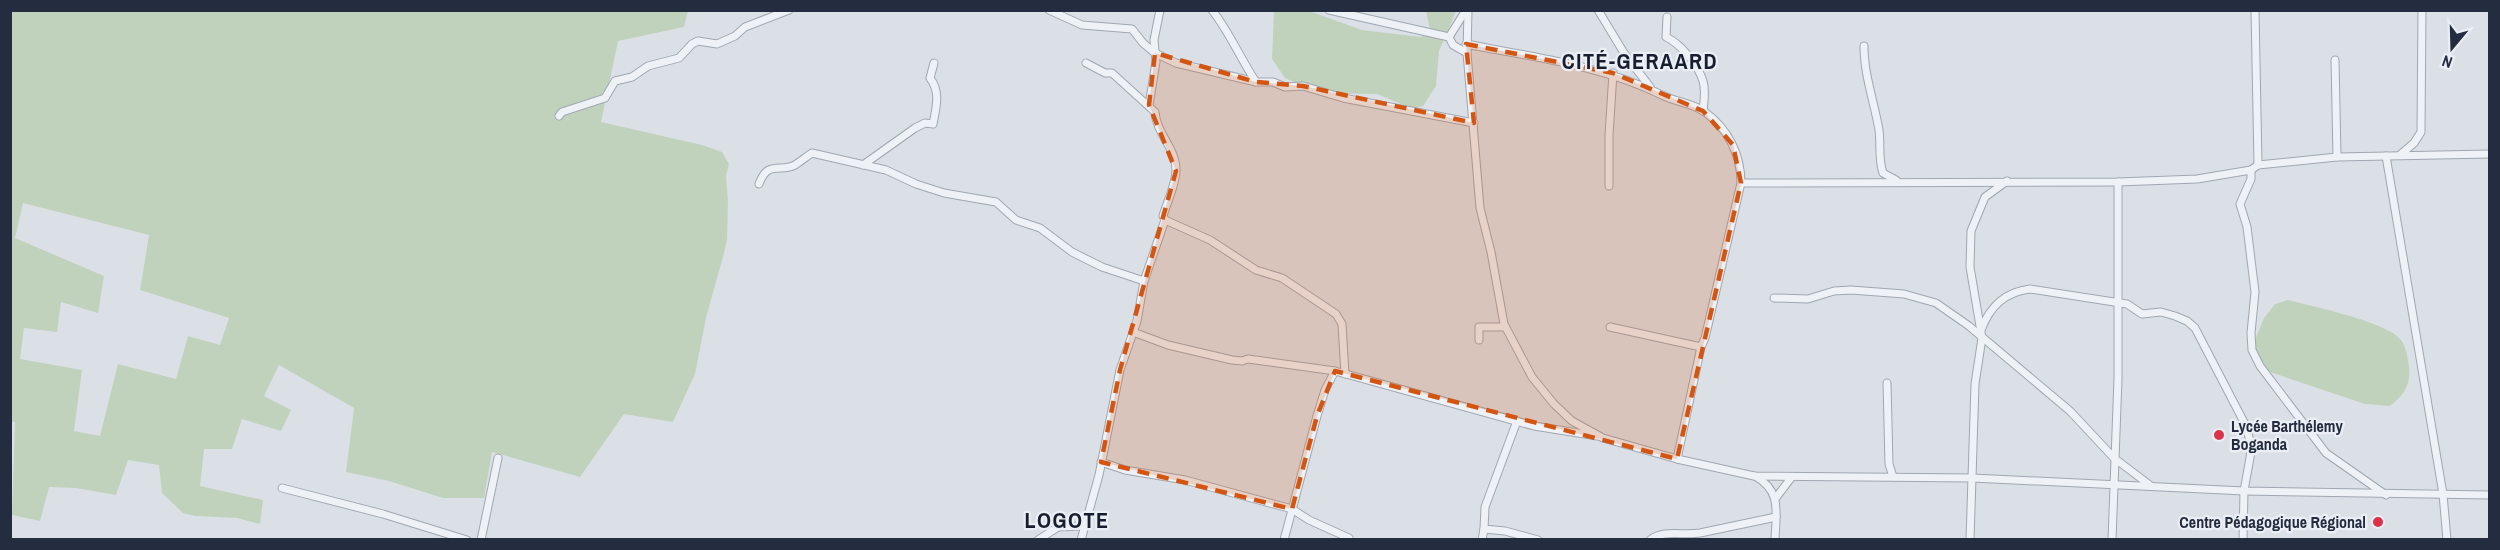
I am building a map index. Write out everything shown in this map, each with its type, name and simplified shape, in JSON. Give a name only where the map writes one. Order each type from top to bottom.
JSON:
[{"type":"street","points":[[559,116],[562,112],[605,98],[615,81],[632,77],[648,66],[679,58],[698,41],[717,44],[735,36],[745,27],[789,10]]},
{"type":"street","points":[[1048,10],[1082,25],[1127,27],[1155,53],[1176,63],[1256,82],[1273,82],[1286,87],[1303,86],[1343,98],[1474,123]]},
{"type":"street","points":[[1149,105],[1155,53],[1154,40],[1160,10]]},
{"type":"street","points":[[1212,10],[1227,30],[1240,58],[1256,82]]},
{"type":"street","points":[[1329,10],[1449,37],[1454,45],[1467,53]]},
{"type":"street","points":[[1449,37],[1467,10]]},
{"type":"street","points":[[1467,10],[1466,44],[1480,208],[1505,327],[1532,377],[1554,404],[1572,421],[1603,438]]},
{"type":"street","points":[[1598,10],[1624,53],[1652,89]]},
{"type":"street","points":[[2255,10],[2258,165]]},
{"type":"street","points":[[2400,155],[2414,143],[2421,132],[2422,10]]},
{"type":"street","points":[[1667,17],[1666,37],[1686,54],[1703,81],[1705,93],[1703,111]]},
{"type":"street","points":[[1466,44],[1613,74],[1703,111],[1722,128],[1733,145],[1741,167],[1741,183],[1705,338],[1701,346],[1677,459]]},
{"type":"street","points":[[1864,46],[1864,65],[1879,132],[1880,166],[1882,173],[1898,181]]},
{"type":"street","points":[[2335,60],[2337,157]]},
{"type":"street","points":[[863,165],[915,128],[925,123],[933,124],[937,97],[935,85],[930,78],[934,63]]},
{"type":"street","points":[[1081,540],[1101,462],[1120,370],[1133,332],[1144,281],[1165,220],[1163,216],[1176,171],[1173,153],[1155,122],[1155,112],[1112,73],[1105,73],[1086,63]]},
{"type":"street","points":[[1609,186],[1608,153],[1613,74]]},
{"type":"street","points":[[759,184],[762,176],[768,170],[782,166],[794,166],[812,153],[886,170],[916,184],[944,193],[996,202],[1016,220],[1040,228],[1072,252],[1102,267],[1144,281]]},
{"type":"street","points":[[1741,183],[2008,180],[2118,182],[2197,179],[2251,170],[2258,165],[2337,157],[2490,154]]},
{"type":"street","points":[[2386,156],[2443,494],[2447,540]]},
{"type":"street","points":[[2251,170],[2251,179],[2240,204],[2247,227],[2255,292],[2250,333],[2252,350],[2260,366],[2326,453],[2386,495]]},
{"type":"street","points":[[1970,540],[1975,384],[1982,338],[1970,267],[1971,231],[1985,197],[2008,180]]},
{"type":"street","points":[[2112,540],[2119,303],[2118,182]]},
{"type":"street","points":[[1165,220],[1210,240],[1225,252],[1257,270],[1282,278],[1336,314],[1342,324],[1345,374]]},
{"type":"street","points":[[1774,298],[1809,299],[1834,291],[1851,290],[1904,294],[1936,303],[1963,321],[2070,411],[2114,458],[2152,487]]},
{"type":"street","points":[[1982,330],[1990,311],[2007,295],[2019,290],[2041,290],[2127,304],[2142,314],[2161,312],[2187,321],[2195,328],[2246,426],[2250,441],[2251,452],[2244,491],[2243,540]]},
{"type":"street","points":[[1479,340],[1479,327],[1505,327]]},
{"type":"street","points":[[1610,327],[1701,346]]},
{"type":"street","points":[[1133,332],[1167,345],[1242,362],[1248,359],[1335,371],[1517,421],[1603,438],[1677,459],[1754,476],[1972,478],[2244,491],[2490,495]]},
{"type":"street","points":[[1284,540],[1317,416],[1325,390],[1335,371]]},
{"type":"street","points":[[1887,383],[1889,464],[1893,477]]},
{"type":"street","points":[[1482,540],[1485,507],[1517,421]]},
{"type":"street","points":[[481,540],[498,458]]},
{"type":"street","points":[[1101,462],[1125,470],[1185,480],[1292,509],[1309,520],[1349,538]]},
{"type":"street","points":[[1754,476],[1766,482],[1775,499],[1775,540]]},
{"type":"street","points":[[1775,499],[1791,478]]},
{"type":"street","points":[[282,488],[383,514],[466,540]]},
{"type":"street","points":[[1650,540],[1665,533],[1687,535],[1776,517]]},
{"type":"street","points":[[1038,540],[1058,527],[1084,526]]},
{"type":"street","points":[[1484,530],[1505,531],[1538,540]]},
{"type":"highlighted area","points":[[1466,44],[1613,73],[1703,111],[1733,145],[1741,183],[1677,459],[1335,371],[1317,416],[1292,509],[1101,462],[1120,370],[1176,171],[1149,105],[1155,53],[1256,82],[1303,86],[1474,123]]},
{"type":"green space","points":[[10,11],[688,11],[684,27],[618,41],[601,122],[702,145],[722,152],[729,164],[726,176],[727,240],[706,318],[695,374],[673,422],[624,414],[580,477],[492,452],[484,498],[443,498],[389,481],[346,472],[354,408],[279,365],[264,396],[291,410],[281,431],[242,419],[232,449],[204,449],[200,486],[263,500],[260,524],[237,518],[195,516],[183,513],[162,493],[159,465],[128,460],[116,495],[76,488],[49,487],[40,521],[12,515],[15,422],[10,421]],"holes":[[[23,203],[149,235],[140,290],[229,318],[220,345],[188,336],[176,379],[118,364],[100,436],[74,431],[82,370],[20,359],[24,328],[57,332],[61,302],[98,313],[104,276],[15,238]]]},
{"type":"green space","points":[[1274,11],[1309,11],[1362,30],[1421,37],[1430,29],[1426,11],[1456,11],[1439,51],[1436,86],[1423,106],[1411,108],[1377,94],[1317,93],[1285,78],[1272,59]]},
{"type":"green space","points":[[2288,300],[2366,321],[2393,333],[2401,340],[2409,364],[2409,373],[2406,389],[2399,398],[2390,406],[2365,404],[2270,372],[2256,353],[2255,340],[2264,318],[2275,304]]},
{"type":"place","name":"Lycée Barthélemy Boganda","points":[[2219,435]]},
{"type":"place","name":"Centre Pédagogique Régional","points":[[2378,522]]},
{"type":"district","name":"CITÉ-GERAARD","points":[[1640,61]]},
{"type":"district","name":"LOGOTE","points":[[1067,520]]}]
